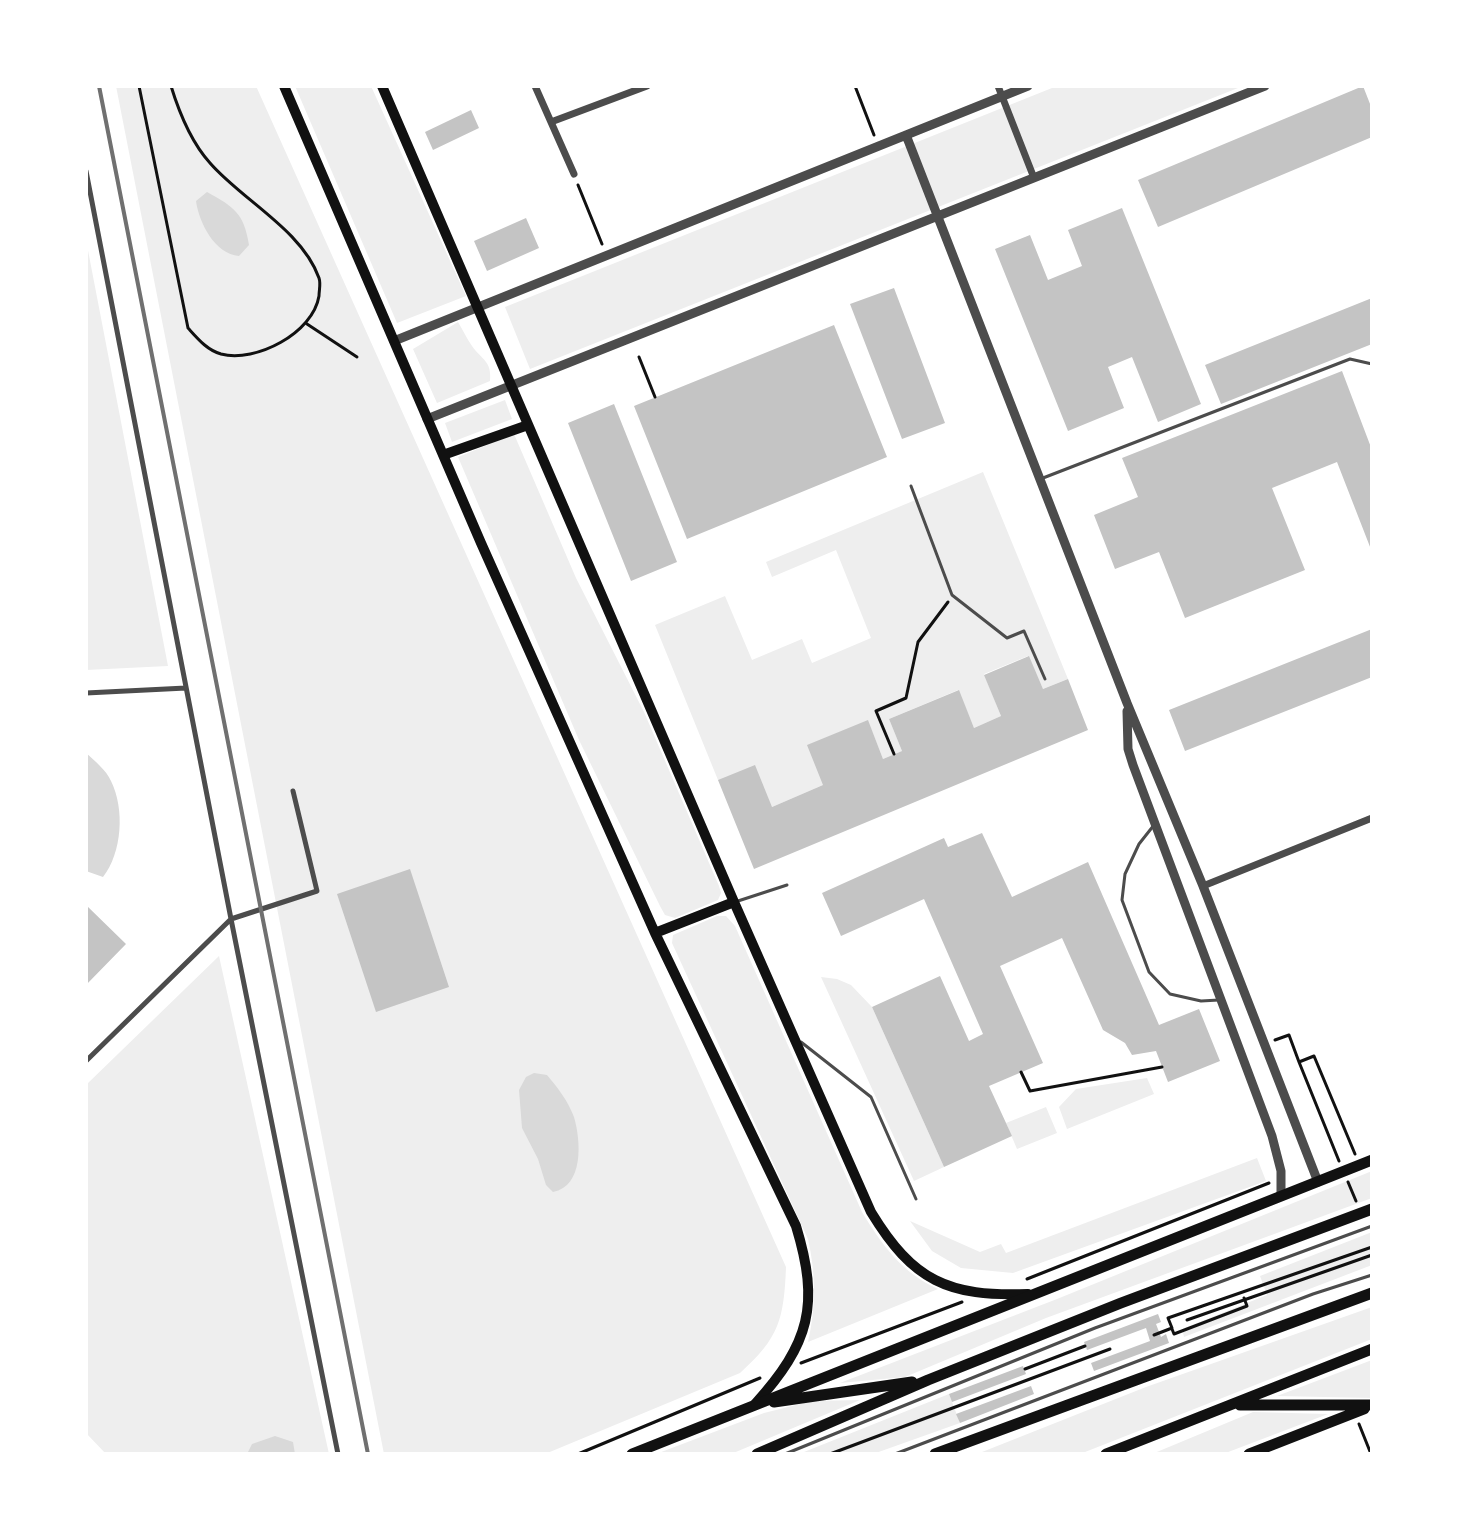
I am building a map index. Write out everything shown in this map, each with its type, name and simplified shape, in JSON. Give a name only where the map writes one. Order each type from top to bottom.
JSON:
[{"type":"main road","points":[[284,86],[427,419],[655,933],[796,1226],[805,1257],[808,1306],[803,1331],[786,1369],[754,1405]]},
{"type":"main road","points":[[382,86],[871,1212],[890,1244],[917,1270],[944,1285],[984,1293],[1034,1294]]},
{"type":"main road","points":[[443,455],[528,425]]},
{"type":"main road","points":[[655,933],[734,902]]},
{"type":"main road","points":[[632,1454],[1372,1160]]},
{"type":"main road","points":[[757,1454],[928,1380],[1121,1303],[1372,1209]]},
{"type":"main road","points":[[935,1454],[1372,1293]]},
{"type":"main road","points":[[1106,1454],[1372,1349]]},
{"type":"main road","points":[[754,1405],[928,1380]]},
{"type":"main road","points":[[1232,1405],[1372,1405]]},
{"type":"main road","points":[[1249,1454],[1372,1405]]},
{"type":"main road","points":[[1123,1454],[1140,1440]]},
{"type":"street","points":[[535,86],[574,174]]},
{"type":"street","points":[[551,122],[647,86]]},
{"type":"street","points":[[394,341],[906,135],[1000,91],[1028,86]]},
{"type":"street","points":[[427,419],[1265,86]]},
{"type":"street","points":[[1000,91],[1034,178]]},
{"type":"street","points":[[906,135],[1318,1182]]},
{"type":"street","points":[[86,171],[338,1454]]},
{"type":"street","points":[[86,693],[186,688]]},
{"type":"street","points":[[1127,703],[1128,749],[1272,1136],[1281,1178],[1281,1196]]},
{"type":"street","points":[[86,1061],[231,919],[317,891],[293,791]]},
{"type":"street","points":[[1203,886],[1372,818]]},
{"type":"lane","points":[[1040,479],[1350,359],[1372,364]]},
{"type":"lane","points":[[911,486],[952,595],[1007,638],[1024,631],[1045,679]]},
{"type":"lane","points":[[1154,825],[1139,844],[1125,874],[1122,900],[1149,972],[1170,994],[1201,1001],[1221,1000]]},
{"type":"lane","points":[[734,902],[787,885]]},
{"type":"lane","points":[[792,1036],[871,1097],[916,1199]]},
{"type":"lane","points":[[785,1454],[1095,1328],[1372,1226]]},
{"type":"lane","points":[[895,1454],[1372,1275]]},
{"type":"path","points":[[139,86],[188,328],[202,345],[222,354],[243,354],[265,349],[307,324],[318,303],[321,281],[308,258],[270,216],[208,162],[182,116],[171,86]]},
{"type":"path","points":[[855,86],[874,135]]},
{"type":"path","points":[[574,174],[602,244]]},
{"type":"path","points":[[307,324],[357,357]]},
{"type":"path","points":[[639,357],[655,397]]},
{"type":"path","points":[[894,754],[876,711],[906,698],[918,642],[952,595]]},
{"type":"path","points":[[1289,1035],[1355,1200]]},
{"type":"path","points":[[1299,1062],[1314,1056],[1348,1140]]},
{"type":"path","points":[[1021,1072],[1030,1091],[1162,1067]]},
{"type":"path","points":[[1027,1279],[1281,1178]]},
{"type":"path","points":[[1244,1298],[1247,1306],[1174,1334],[1168,1318],[1372,1247]]},
{"type":"path","points":[[1187,1320],[1372,1255]]},
{"type":"path","points":[[786,1369],[984,1293]]},
{"type":"path","points":[[1154,1335],[1172,1328]]},
{"type":"path","points":[[1025,1369],[1085,1346]]},
{"type":"path","points":[[830,1454],[1110,1349]]},
{"type":"path","points":[[578,1454],[761,1378]]},
{"type":"path","points":[[1359,1422],[1371,1454]]},
{"type":"shaded area","points":[[116,86],[256,86],[786,1267],[777,1326],[763,1349],[740,1373],[545,1454],[384,1454]]},
{"type":"shaded area","points":[[295,86],[371,86],[466,296],[397,323]]},
{"type":"shaded area","points":[[1057,86],[1243,86],[530,369],[505,307]]},
{"type":"shaded area","points":[[207,192],[231,207],[241,218],[249,245],[239,256],[223,250],[205,228],[196,201]]},
{"type":"shaded area","points":[[86,240],[168,666],[86,670]]},
{"type":"shaded area","points":[[458,322],[488,365],[490,381],[437,403],[413,349]]},
{"type":"shaded area","points":[[505,400],[512,419],[452,442],[445,423]]},
{"type":"shaded area","points":[[514,434],[576,578],[644,712],[719,886],[721,893],[718,900],[675,918],[665,915],[660,906],[579,740],[458,457]]},
{"type":"shaded area","points":[[983,472],[1068,679],[1043,689],[1028,656],[984,674],[1001,716],[974,728],[958,690],[889,719],[902,751],[883,759],[868,721],[823,785],[772,807],[718,780],[655,625],[725,596],[752,660],[802,639],[812,663],[871,638],[836,550],[772,577],[766,562]]},
{"type":"shaded area","points":[[86,753],[109,777],[120,817],[118,843],[103,877],[86,871]]},
{"type":"shaded area","points":[[717,916],[726,916],[735,926],[862,1212],[894,1257],[914,1275],[938,1289],[808,1342],[814,1290],[808,1239],[672,943],[673,935]]},
{"type":"shaded area","points":[[219,956],[329,1454],[106,1454],[86,1433],[86,1085]]},
{"type":"shaded area","points":[[821,977],[851,985],[872,1007],[944,1167],[914,1181]]},
{"type":"shaded area","points":[[534,1073],[547,1075],[555,1085],[569,1106],[576,1127],[579,1150],[575,1172],[563,1188],[553,1192],[546,1185],[538,1159],[522,1128],[519,1090],[526,1077]]},
{"type":"shaded area","points":[[1147,1078],[1154,1094],[1067,1129],[1059,1107],[1076,1089]]},
{"type":"shaded area","points":[[1046,1107],[1057,1133],[1017,1149],[1006,1123]]},
{"type":"shaded area","points":[[1257,1158],[1266,1181],[1013,1273],[961,1268],[932,1251],[910,1221],[980,1252],[1001,1244],[1006,1253]]},
{"type":"shaded area","points":[[1372,1171],[1372,1198],[1046,1318],[905,1377],[840,1383],[1057,1299]]},
{"type":"shaded area","points":[[1372,1232],[1372,1265],[1184,1337],[1182,1329],[1267,1295],[1260,1276]]},
{"type":"shaded area","points":[[1372,1307],[1372,1339],[1080,1454],[977,1454],[1146,1387]]},
{"type":"shaded area","points":[[1372,1360],[1372,1398],[1277,1396]]},
{"type":"shaded area","points":[[949,1394],[960,1423],[873,1454],[799,1454]]},
{"type":"shaded area","points":[[860,1400],[731,1454],[656,1454],[764,1413],[812,1401]]},
{"type":"shaded area","points":[[1253,1412],[1328,1414],[1223,1454],[1152,1454]]},
{"type":"shaded area","points":[[275,1436],[293,1442],[295,1454],[247,1454],[252,1444]]},
{"type":"building","points":[[1363,86],[1372,109],[1372,137],[1158,227],[1138,180]]},
{"type":"building","points":[[471,110],[479,128],[433,150],[425,132]]},
{"type":"building","points":[[1122,208],[1201,404],[1158,422],[1132,357],[1108,367],[1124,408],[1068,431],[995,249],[1030,235],[1048,280],[1082,266],[1068,230]]},
{"type":"building","points":[[526,218],[539,248],[487,271],[474,241]]},
{"type":"building","points":[[894,288],[945,423],[902,439],[850,304]]},
{"type":"building","points":[[1372,298],[1372,344],[1221,404],[1205,365]]},
{"type":"building","points":[[834,325],[887,457],[687,539],[634,406]]},
{"type":"building","points":[[1342,371],[1372,450],[1372,552],[1337,462],[1272,488],[1305,570],[1185,618],[1159,552],[1115,569],[1094,515],[1138,497],[1122,458]]},
{"type":"building","points":[[614,404],[677,562],[631,581],[568,423]]},
{"type":"building","points":[[1372,629],[1372,677],[1185,751],[1169,710]]},
{"type":"building","points":[[1029,656],[1043,689],[1068,679],[1088,730],[754,869],[718,780],[755,765],[772,807],[823,785],[807,745],[868,720],[883,759],[902,751],[889,719],[959,690],[974,728],[1001,716],[984,675]]},
{"type":"building","points":[[982,833],[1012,897],[1088,862],[1159,1025],[1199,1009],[1220,1061],[1168,1082],[1156,1051],[1132,1055],[1125,1043],[1103,1030],[1062,938],[1000,966],[1043,1063],[989,1086],[1012,1136],[944,1167],[872,1007],[940,976],[969,1041],[983,1034],[924,899],[841,936],[822,893],[944,838],[948,847]]},
{"type":"building","points":[[410,869],[449,987],[376,1012],[337,894]]},
{"type":"building","points":[[86,905],[126,944],[86,985]]},
{"type":"building","points":[[1158,1314],[1161,1322],[1156,1324],[1161,1337],[1166,1334],[1169,1343],[1094,1371],[1091,1363],[1150,1341],[1146,1328],[1087,1350],[1084,1342]]},
{"type":"building","points":[[1023,1366],[1026,1374],[952,1402],[949,1394]]},
{"type":"building","points":[[1031,1386],[1034,1394],[960,1423],[956,1414]]},
{"type":"railway","points":[[99,86],[368,1454]]}]
